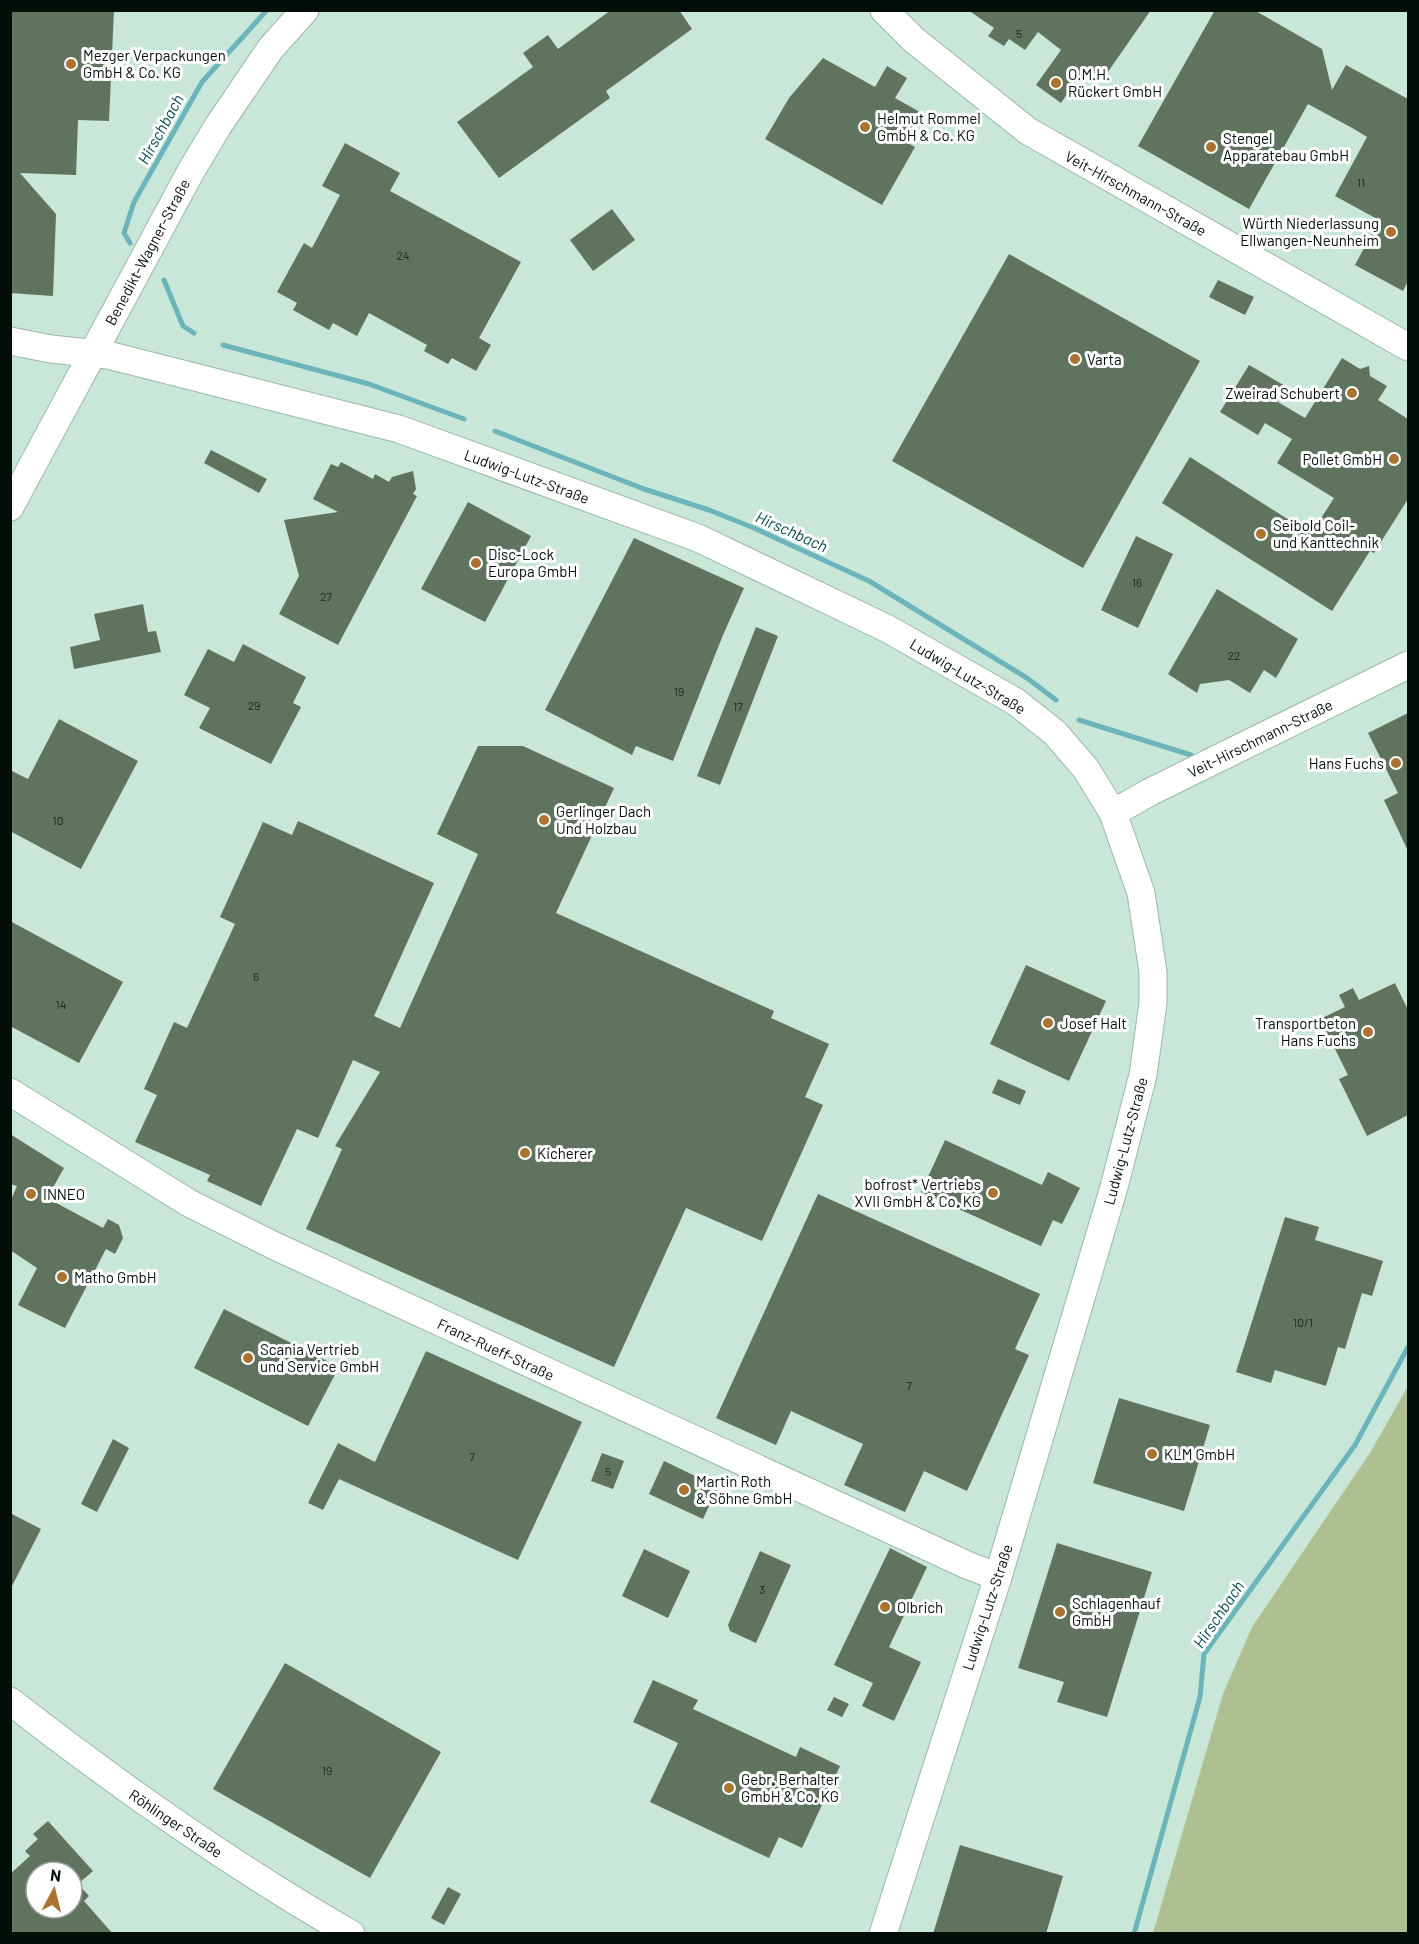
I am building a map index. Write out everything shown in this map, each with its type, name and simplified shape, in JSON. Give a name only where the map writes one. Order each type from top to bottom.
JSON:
[{"type":"street","name":"Benedikt-Wagner-Straße","points":[[10,507],[191,171],[218,126],[271,48],[305,10]]},
{"type":"street","name":"Veit-Hirschmann-Straße","points":[[884,10],[914,40],[1028,131],[1408,347]]},
{"type":"street","name":"Ludwig-Lutz-Straße","points":[[10,341],[51,349],[108,355],[399,429],[698,538],[888,629],[1016,702],[1055,733],[1086,769],[1113,813],[1141,893],[1154,972],[1153,1003],[1143,1075],[1114,1187],[998,1576],[883,1934]]},
{"type":"street","name":"Veit-Hirschmann-Straße","points":[[1113,813],[1150,792],[1408,665]]},
{"type":"street","name":"Franz-Rueff-Straße","points":[[10,1092],[189,1203],[277,1247],[956,1560],[998,1576]]},
{"type":"street","name":"Röhlinger Straße","points":[[10,1701],[137,1797],[206,1845],[351,1934]]},
{"type":"green space","points":[[1408,1386],[1408,1933],[1153,1933],[1223,1694],[1252,1627],[1370,1453]]},
{"type":"building","points":[[10,10],[114,10],[109,121],[78,120],[76,175],[20,173],[56,214],[53,296],[10,293]]},
{"type":"building","points":[[611,10],[679,10],[692,29],[606,91],[610,98],[499,178],[457,122],[533,67],[523,53],[548,35],[558,49]]},
{"type":"building","points":[[968,10],[1151,10],[1103,79],[1086,67],[1061,103],[1036,85],[1061,50],[1038,32],[1025,50],[1009,39],[1004,46],[988,36],[994,28]]},
{"type":"building","points":[[1215,10],[1254,10],[1322,49],[1332,90],[1346,65],[1408,99],[1408,281],[1403,291],[1355,265],[1379,220],[1335,196],[1367,137],[1354,129],[1308,104],[1249,209],[1138,146]]},
{"type":"building","name":"Helmut Rommel GmbH & Co. KG","points":[[823,58],[875,87],[887,66],[907,78],[895,98],[920,112],[904,141],[915,147],[882,205],[765,139],[789,98]]},
{"type":"building","points":[[345,143],[400,173],[390,191],[521,262],[479,338],[491,345],[476,371],[452,358],[448,364],[424,351],[427,345],[369,313],[357,336],[333,323],[329,330],[293,310],[297,303],[277,292],[304,243],[312,248],[340,195],[322,186]]},
{"type":"building","points":[[612,209],[635,240],[593,271],[570,240]]},
{"type":"building","points":[[1009,254],[1200,361],[1083,568],[892,461]]},
{"type":"building","points":[[1218,280],[1254,297],[1245,315],[1209,297]]},
{"type":"building","points":[[1342,358],[1360,369],[1369,366],[1370,376],[1387,386],[1378,400],[1408,419],[1408,499],[1374,553],[1370,551],[1332,611],[1162,503],[1190,457],[1311,534],[1334,498],[1277,463],[1292,439],[1265,423],[1258,435],[1220,412],[1249,365],[1287,387],[1278,402],[1305,418]]},
{"type":"building","points":[[211,450],[267,479],[259,493],[204,463]]},
{"type":"building","points":[[341,462],[373,479],[375,474],[389,482],[392,477],[413,471],[416,489],[413,494],[417,496],[338,645],[279,614],[299,576],[284,520],[338,512],[313,499],[331,464],[338,467]]},
{"type":"building","name":"Disc-Lock Europa GmbH","points":[[468,502],[531,536],[485,622],[421,589]]},
{"type":"building","points":[[1136,536],[1173,554],[1138,628],[1101,610]]},
{"type":"building","points":[[634,538],[744,588],[673,761],[636,746],[632,755],[545,710]]},
{"type":"building","points":[[1217,589],[1298,639],[1276,678],[1264,670],[1250,693],[1229,680],[1200,684],[1197,693],[1168,674]]},
{"type":"building","points":[[143,604],[148,632],[156,631],[161,652],[74,669],[70,647],[100,640],[94,614]]},
{"type":"building","points":[[756,627],[778,636],[720,785],[697,776]]},
{"type":"building","points":[[243,644],[306,677],[293,703],[301,707],[271,764],[199,728],[210,708],[184,695],[208,649],[234,662]]},
{"type":"building","name":"Hans Fuchs","points":[[1408,713],[1408,851],[1384,800],[1398,793],[1368,733]]},
{"type":"building","points":[[59,719],[138,761],[81,869],[10,831],[10,770],[28,779]]},
{"type":"building","points":[[478,746],[523,746],[614,788],[556,913],[774,1011],[771,1018],[829,1044],[805,1097],[823,1105],[762,1241],[686,1208],[614,1367],[306,1229],[342,1149],[335,1146],[380,1072],[353,1060],[318,1138],[297,1129],[261,1206],[207,1181],[210,1175],[135,1142],[157,1095],[144,1089],[174,1022],[187,1028],[235,924],[220,917],[263,822],[292,835],[298,821],[434,883],[374,1016],[400,1028],[478,854],[437,834]]},
{"type":"building","points":[[10,921],[123,982],[79,1063],[10,1026]]},
{"type":"building","name":"Josef Halt","points":[[1026,965],[1106,1001],[1069,1081],[990,1044]]},
{"type":"building","points":[[1395,983],[1408,1010],[1408,1115],[1367,1136],[1339,1079],[1348,1075],[1320,1019],[1345,1007],[1339,995],[1353,988],[1359,1000]]},
{"type":"building","points":[[998,1079],[1026,1091],[1020,1105],[992,1093]]},
{"type":"building","points":[[10,1134],[64,1168],[47,1198],[103,1228],[108,1219],[119,1225],[123,1238],[115,1254],[106,1249],[65,1328],[18,1305],[37,1268],[10,1250],[10,1202],[17,1186],[10,1184]]},
{"type":"building","name":"bofrost* Vertriebs XVII GmbH & Co. KG","points":[[945,1140],[1042,1185],[1048,1172],[1080,1188],[1062,1224],[1053,1220],[1041,1246],[921,1192]]},
{"type":"building","points":[[818,1194],[1040,1294],[1015,1349],[1029,1355],[967,1491],[924,1471],[905,1512],[844,1485],[863,1444],[791,1411],[776,1445],[716,1418]]},
{"type":"building","points":[[1285,1217],[1319,1227],[1315,1240],[1383,1261],[1372,1296],[1362,1293],[1345,1349],[1338,1347],[1326,1386],[1275,1370],[1271,1383],[1236,1372]]},
{"type":"building","name":"Scania Vertrieb und Service GmbH","points":[[224,1309],[339,1367],[308,1426],[194,1368]]},
{"type":"building","points":[[426,1351],[582,1422],[518,1560],[339,1479],[323,1510],[308,1503],[338,1443],[375,1462]]},
{"type":"building","name":"KLM GmbH","points":[[1119,1398],[1210,1425],[1184,1511],[1093,1483]]},
{"type":"building","points":[[113,1439],[129,1448],[97,1512],[81,1504]]},
{"type":"building","points":[[602,1453],[624,1461],[613,1489],[591,1481]]},
{"type":"building","name":"Martin Roth & Söhne GmbH","points":[[664,1461],[718,1487],[703,1519],[649,1494]]},
{"type":"building","points":[[10,1513],[41,1529],[10,1590]]},
{"type":"building","points":[[1057,1543],[1152,1572],[1107,1717],[1057,1702],[1064,1682],[1018,1668]]},
{"type":"building","name":"Olbrich","points":[[890,1548],[927,1567],[889,1647],[921,1662],[894,1721],[862,1706],[873,1683],[834,1665]]},
{"type":"building","points":[[644,1549],[690,1571],[668,1618],[622,1596]]},
{"type":"building","points":[[760,1551],[791,1565],[756,1643],[730,1631],[728,1625]]},
{"type":"building","points":[[285,1663],[441,1752],[370,1878],[213,1789]]},
{"type":"building","name":"Gebr. Berhalter GmbH & Co. KG","points":[[653,1680],[698,1700],[693,1709],[796,1757],[800,1747],[840,1766],[802,1848],[779,1837],[769,1858],[650,1802],[678,1743],[633,1722]]},
{"type":"building","points":[[834,1697],[849,1704],[842,1717],[827,1710]]},
{"type":"building","points":[[48,1821],[83,1860],[26,1860],[30,1856],[25,1851],[38,1839],[33,1834]]},
{"type":"building","points":[[960,1845],[1063,1876],[1046,1934],[933,1934]]},
{"type":"building","points":[[24,1861],[24,1920],[84,1920],[84,1901],[113,1934],[15,1934],[10,1929],[10,1874]]},
{"type":"building","points":[[84,1861],[93,1871],[84,1879]]},
{"type":"building","points":[[448,1887],[461,1894],[444,1925],[431,1918]]},
{"type":"building","points":[[84,1891],[89,1896],[84,1901]]},
{"type":"waterway","name":"Hirschbach","points":[[130,243],[124,233],[134,202],[202,82],[267,10]]},
{"type":"waterway","name":"Hirschbach","points":[[164,280],[183,326],[194,333]]},
{"type":"waterway","name":"Hirschbach","points":[[223,345],[369,384],[464,419]]},
{"type":"waterway","name":"Hirschbach","points":[[495,431],[644,489],[709,510],[754,528],[869,581],[1027,678],[1056,700]]},
{"type":"waterway","name":"Hirschbach","points":[[1079,720],[1191,755]]},
{"type":"waterway","name":"Hirschbach","points":[[1134,1934],[1200,1697],[1204,1654],[1355,1445],[1408,1347]]},
{"type":"place","name":"Mezger Verpackungen GmbH & Co. KG","points":[[71,64]]},
{"type":"place","name":"O.M.H. Rückert GmbH","points":[[1056,83]]},
{"type":"place","name":"Helmut Rommel GmbH & Co. KG","points":[[865,127]]},
{"type":"place","name":"Stengel Apparatebau GmbH","points":[[1211,147]]},
{"type":"place","name":"Würth Niederlassung Ellwangen-Neunheim","points":[[1391,232]]},
{"type":"place","name":"Varta","points":[[1075,359]]},
{"type":"place","name":"Zweirad Schubert","points":[[1352,393]]},
{"type":"place","name":"Pollet GmbH","points":[[1394,459]]},
{"type":"place","name":"Seibold Coil- und Kanttechnik","points":[[1261,534]]},
{"type":"place","name":"Disc-Lock Europa GmbH","points":[[476,563]]},
{"type":"place","name":"Hans Fuchs","points":[[1396,763]]},
{"type":"place","name":"Gerlinger Dach Und Holzbau","points":[[544,820]]},
{"type":"place","name":"Josef Halt","points":[[1048,1023]]},
{"type":"place","name":"Transportbeton Hans Fuchs","points":[[1368,1032]]},
{"type":"place","name":"Kicherer","points":[[525,1153]]},
{"type":"place","name":"bofrost* Vertriebs XVII GmbH & Co. KG","points":[[993,1193]]},
{"type":"place","name":"INNEO","points":[[31,1194]]},
{"type":"place","name":"Matho GmbH","points":[[62,1277]]},
{"type":"place","name":"Scania Vertrieb und Service GmbH","points":[[248,1358]]},
{"type":"place","name":"KLM GmbH","points":[[1152,1454]]},
{"type":"place","name":"Martin Roth & Söhne GmbH","points":[[684,1490]]},
{"type":"place","name":"Olbrich","points":[[885,1607]]},
{"type":"place","name":"Schlagenhauf GmbH","points":[[1060,1612]]},
{"type":"place","name":"Gebr. Berhalter GmbH & Co. KG","points":[[729,1788]]}]
